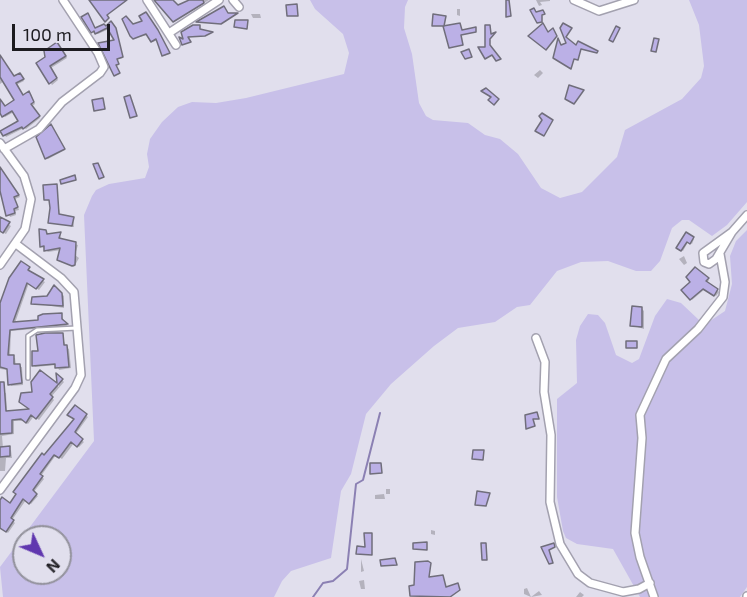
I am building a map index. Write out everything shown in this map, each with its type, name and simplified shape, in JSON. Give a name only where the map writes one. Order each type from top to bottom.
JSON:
[{"type":"street","points":[[0,265],[16,244],[28,220],[31,199],[24,176],[2,146],[39,129],[62,102],[93,78],[104,66],[63,0]]},
{"type":"street","points":[[147,0],[176,45]]},
{"type":"street","points":[[170,33],[219,0]]},
{"type":"street","points":[[233,0],[239,7]]},
{"type":"street","points":[[574,0],[598,11],[634,0]]},
{"type":"street","points":[[732,232],[706,250],[702,259],[709,264],[720,254],[732,232],[747,215]]},
{"type":"street","points":[[0,489],[79,382],[76,297],[70,286],[16,244]]},
{"type":"street","points":[[654,597],[640,557],[635,533],[642,438],[640,415],[666,359],[698,329],[723,297],[725,282],[720,254]]},
{"type":"street","points":[[536,338],[545,362],[544,392],[551,435],[550,502],[560,544],[578,574],[590,583],[623,592],[639,589],[650,583]]},
{"type":"lane","points":[[28,378],[28,336],[37,330],[78,328]]},
{"type":"shaded area","points":[[310,0],[408,0],[405,7],[404,28],[412,54],[419,103],[426,116],[433,120],[468,123],[485,135],[500,139],[518,154],[541,188],[560,198],[582,192],[617,157],[625,130],[682,99],[701,78],[704,66],[699,25],[689,0],[747,0],[747,202],[727,225],[712,236],[689,220],[682,220],[672,228],[660,261],[651,271],[636,271],[608,261],[581,262],[557,271],[530,305],[517,307],[495,322],[458,328],[434,346],[391,384],[366,414],[351,474],[341,491],[331,558],[291,571],[282,581],[274,597],[3,597],[0,567],[12,551],[12,585],[72,585],[72,525],[31,525],[94,441],[84,215],[92,196],[96,190],[109,184],[145,178],[149,167],[147,154],[150,139],[162,122],[178,107],[192,102],[216,103],[246,98],[344,74],[349,53],[343,34],[315,9]]},
{"type":"shaded area","points":[[747,230],[747,587],[740,597],[640,597],[613,549],[577,544],[566,538],[563,531],[557,497],[557,399],[577,383],[576,340],[580,326],[588,314],[598,315],[605,323],[616,355],[632,363],[639,359],[655,316],[667,299],[681,303],[699,320],[710,321],[725,311],[732,284],[730,256],[736,241]]},
{"type":"building","points":[[89,0],[127,0],[107,15],[109,18],[105,22]]},
{"type":"building","points":[[154,0],[173,0],[178,5],[189,0],[203,0],[204,3],[173,22]]},
{"type":"building","points":[[506,0],[509,0],[511,16],[506,17]]},
{"type":"building","points":[[297,4],[298,16],[287,16],[286,5]]},
{"type":"building","points":[[224,6],[228,13],[238,13],[221,24],[196,22]]},
{"type":"building","points":[[534,8],[536,12],[543,10],[545,14],[542,15],[542,22],[537,23],[530,10]]},
{"type":"building","points":[[146,12],[170,53],[162,56],[156,39],[151,42],[146,34],[133,39],[130,36],[122,19],[126,16],[133,24],[142,21],[139,16]]},
{"type":"building","points":[[88,13],[95,28],[104,24],[106,26],[111,21],[116,28],[123,57],[117,59],[119,64],[116,65],[120,73],[114,76],[98,43],[114,40],[107,28],[95,34],[94,31],[91,33],[81,17]]},
{"type":"building","points":[[433,14],[446,16],[444,26],[432,26]]},
{"type":"building","points":[[235,20],[248,20],[247,29],[234,27]]},
{"type":"building","points":[[460,23],[462,30],[476,27],[476,32],[461,35],[463,45],[449,48],[443,26]]},
{"type":"building","points":[[543,23],[548,32],[553,28],[557,36],[546,50],[528,36]]},
{"type":"building","points":[[563,23],[572,28],[566,37],[576,45],[578,41],[598,51],[597,53],[581,49],[578,60],[574,59],[571,69],[553,58],[558,38],[561,45],[566,43],[560,28]]},
{"type":"building","points":[[193,25],[200,25],[200,29],[213,32],[205,36],[188,37],[191,42],[182,45],[179,37],[183,39],[181,32]]},
{"type":"building","points":[[485,25],[490,25],[491,34],[496,32],[490,39],[490,45],[501,59],[496,61],[492,55],[485,59],[478,47],[485,47]]},
{"type":"building","points":[[616,26],[620,28],[613,42],[609,40]]},
{"type":"building","points":[[654,38],[659,39],[656,52],[651,51]]},
{"type":"building","points":[[57,42],[66,56],[50,66],[57,78],[49,84],[36,63],[45,57],[44,51]]},
{"type":"building","points":[[469,49],[472,57],[465,59],[461,52]]},
{"type":"building","points":[[0,55],[14,76],[20,73],[24,79],[16,83],[23,95],[29,91],[34,102],[31,104],[40,116],[23,129],[22,127],[3,136],[0,131],[18,121],[12,111],[2,117],[0,113],[0,99],[5,106],[14,100],[0,77]]},
{"type":"building","points":[[569,85],[584,90],[574,104],[565,99]]},
{"type":"building","points":[[486,88],[499,99],[494,105],[488,100],[491,97],[481,91]]},
{"type":"building","points":[[130,95],[137,116],[130,118],[124,97]]},
{"type":"building","points":[[103,98],[105,109],[94,111],[92,100]]},
{"type":"building","points":[[542,113],[553,120],[544,136],[535,131],[542,120],[539,116]]},
{"type":"building","points":[[51,124],[65,149],[45,159],[36,137]]},
{"type":"building","points":[[98,163],[104,177],[99,179],[93,164]]},
{"type":"building","points":[[0,167],[19,195],[14,197],[18,207],[14,209],[15,213],[6,216],[0,191]]},
{"type":"building","points":[[75,175],[76,180],[61,184],[60,180]]},
{"type":"building","points":[[57,184],[59,214],[74,217],[72,226],[48,223],[49,200],[44,200],[43,185]]},
{"type":"building","points":[[0,217],[10,222],[3,233],[0,231]]},
{"type":"building","points":[[39,229],[46,230],[47,234],[61,232],[59,238],[76,242],[75,265],[57,260],[60,248],[44,251],[44,246],[40,247]]},
{"type":"building","points":[[686,232],[694,237],[690,244],[687,242],[681,251],[676,248]]},
{"type":"building","points":[[21,261],[30,267],[28,270],[44,279],[36,289],[27,283],[13,322],[38,320],[38,316],[43,314],[62,313],[62,319],[68,324],[10,330],[8,355],[14,355],[14,364],[20,364],[22,383],[8,385],[7,369],[0,367],[0,303],[9,278]]},
{"type":"building","points":[[695,267],[709,278],[706,281],[718,289],[714,296],[703,289],[690,300],[681,290],[690,282],[686,277]]},
{"type":"building","points":[[54,285],[62,293],[63,306],[31,304],[32,297],[47,296]]},
{"type":"building","points":[[632,306],[642,307],[642,327],[630,326]]},
{"type":"building","points":[[63,333],[64,345],[67,345],[69,367],[55,368],[55,364],[32,366],[32,351],[38,351],[36,335]]},
{"type":"building","points":[[626,341],[637,341],[637,348],[626,348]]},
{"type":"building","points":[[40,370],[57,383],[56,373],[63,379],[50,394],[53,397],[36,419],[31,415],[26,423],[21,419],[12,420],[12,433],[0,434],[0,382],[4,382],[6,411],[29,409],[19,402],[21,393],[32,392],[31,382]]},
{"type":"building","points":[[75,405],[87,414],[75,432],[83,439],[77,447],[71,442],[59,458],[54,455],[40,474],[43,476],[33,490],[37,494],[29,504],[23,499],[11,518],[14,520],[6,532],[0,528],[0,500],[2,497],[10,503],[16,494],[13,492],[42,453],[44,455],[74,419],[67,415]]},
{"type":"building","points":[[537,412],[539,419],[533,419],[535,426],[526,429],[525,415]]},
{"type":"building","points":[[10,446],[10,456],[0,457],[0,447]]},
{"type":"building","points":[[473,450],[484,450],[483,460],[472,459]]},
{"type":"building","points":[[370,463],[381,463],[382,473],[370,474]]},
{"type":"building","points":[[477,491],[490,493],[486,506],[475,505]]},
{"type":"building","points":[[364,533],[372,533],[372,555],[356,554],[357,546],[365,547]]},
{"type":"building","points":[[427,542],[427,550],[413,549],[413,543]]},
{"type":"building","points":[[481,543],[486,543],[487,560],[482,560]]},
{"type":"building","points":[[554,543],[555,547],[549,550],[553,563],[549,564],[541,547]]},
{"type":"building","points":[[395,558],[397,565],[381,566],[380,560]]},
{"type":"building","points":[[428,561],[431,563],[429,577],[443,575],[446,587],[458,583],[460,590],[450,597],[410,596],[409,586],[414,585],[415,562]]},
{"type":"waterway","points":[[313,597],[323,583],[333,581],[347,569],[356,484],[363,480],[380,413]]}]
